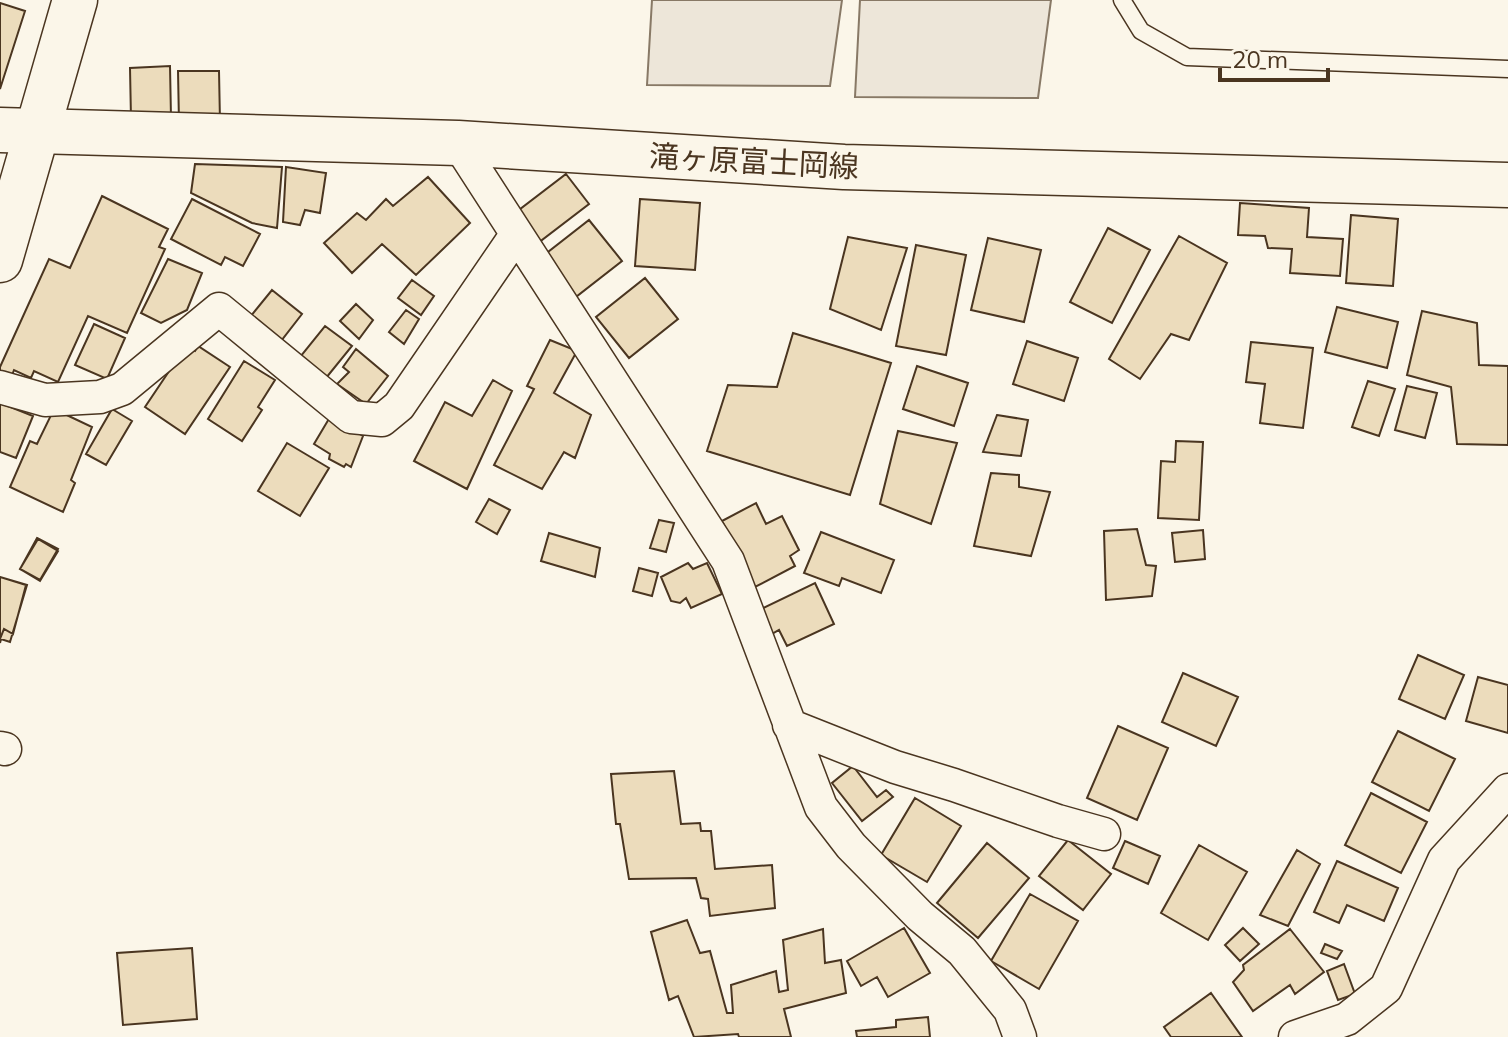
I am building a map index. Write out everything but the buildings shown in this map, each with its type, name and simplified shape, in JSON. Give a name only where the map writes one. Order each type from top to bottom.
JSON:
[{"type":"main road","points":[[0,260],[19,130],[75,0]]},
{"type":"main road","name":"滝ヶ原富士岡線","points":[[19,130],[458,143],[844,167],[1508,185]]},
{"type":"street","points":[[458,143],[728,561],[821,807],[851,846],[920,916],[962,951],[1010,1010],[1020,1037]]},
{"type":"street","points":[[0,387],[45,400],[100,397],[122,389],[219,309],[351,417],[382,420],[399,406],[516,235]]},
{"type":"street","points":[[789,725],[895,767],[1104,834]]},
{"type":"street","points":[[1295,1037],[1347,1019],[1386,988],[1444,860],[1508,790]]},
{"type":"lane","points":[[1122,0],[1141,31],[1187,57],[1508,69]]},
{"type":"shaded area","points":[[652,0],[842,0],[830,86],[647,85]]},
{"type":"shaded area","points":[[860,0],[1051,0],[1038,98],[855,97]]}]
